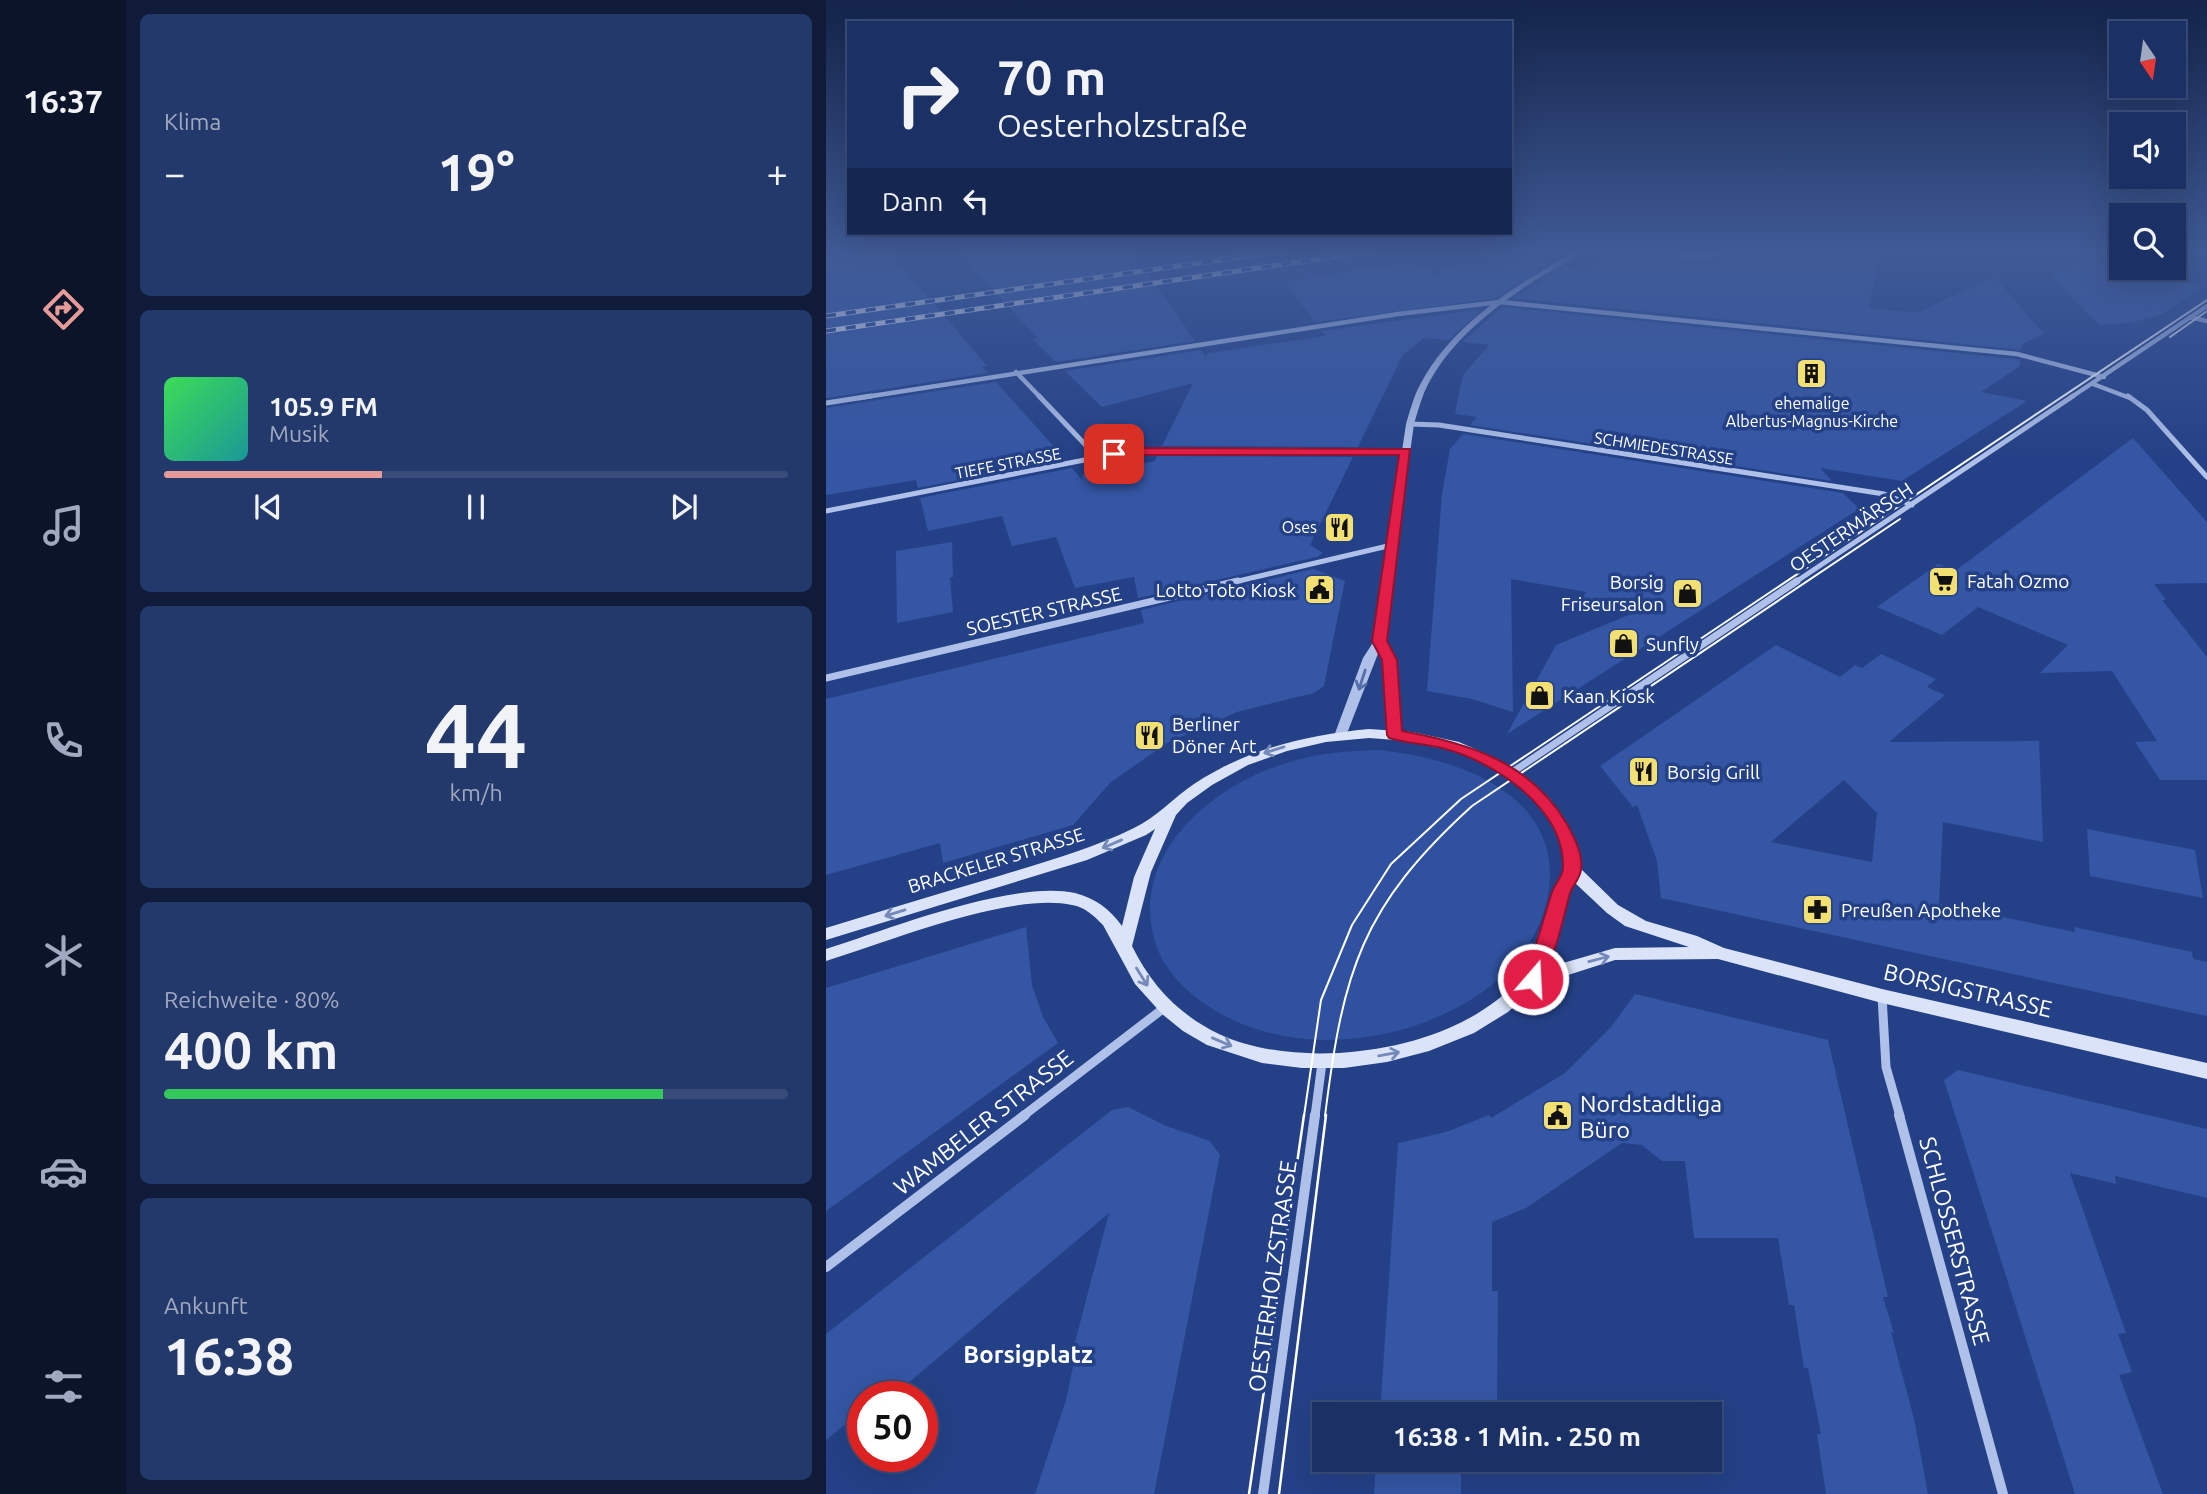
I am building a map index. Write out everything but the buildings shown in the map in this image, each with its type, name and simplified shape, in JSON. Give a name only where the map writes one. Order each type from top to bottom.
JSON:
[{"type":"main road","points":[[826,955],[1005,902],[1037,896],[1065,897],[1096,908],[1112,921],[1139,976],[1164,1008],[1191,1028],[1227,1045],[1268,1057],[1322,1063],[1397,1054],[1457,1033],[1507,1003],[1533,979],[1553,928],[1562,890],[1573,871],[1568,841],[1549,808],[1511,773],[1477,754],[1446,744],[1394,735],[1340,736],[1299,743],[1261,754],[1225,771],[1171,811],[1144,869],[1125,943]]},
{"type":"main road","name":"BRACKELER STRASSE","points":[[826,933],[1082,856],[1141,831],[1171,811]]},
{"type":"main road","name":"BORSIGSTRASSE","points":[[1573,871],[1601,899],[1629,919],[1696,940],[1719,953],[1882,996],[2207,1071]]},
{"type":"main road","name":"BORSIGSTRASSE","points":[[1533,979],[1615,954],[1719,953]]},
{"type":"street","points":[[826,403],[1354,321]]},
{"type":"street","points":[[1340,736],[1369,658],[1379,641],[1414,404],[1427,376],[1476,321]]},
{"type":"street","points":[[1686,321],[2017,354],[2104,377]]},
{"type":"street","name":"OESTERMÄRSCH","points":[[1511,773],[2185,321]]},
{"type":"street","points":[[1016,372],[1097,457]]},
{"type":"street","points":[[2093,384],[2128,396],[2147,410],[2207,477]]},
{"type":"street","name":"SCHMIEDESTRASSE","points":[[1410,424],[1439,425],[1884,494],[1912,505]]},
{"type":"street","name":"TIEFE STRASSE","points":[[826,511],[1130,452],[1406,452]]},
{"type":"street","name":"SOESTER STRASSE","points":[[826,678],[1392,545]]},
{"type":"street","points":[[1379,641],[1390,660],[1394,735]]},
{"type":"street","name":"SCHLOSSERSTRASSE","points":[[1882,996],[1886,1067],[2003,1494]]},
{"type":"street","name":"WAMBELER STRASSE","points":[[826,1267],[1164,1008]]},
{"type":"street","name":"OESTERHOLZSTRASSE","points":[[1264,1494],[1322,1063]]},
{"type":"shaded area","points":[[1377,750],[1404,753],[1462,769],[1490,782],[1514,799],[1533,820],[1546,845],[1550,876],[1548,897],[1542,916],[1524,952],[1496,981],[1462,1005],[1431,1020],[1398,1031],[1364,1037],[1328,1040],[1294,1038],[1260,1030],[1228,1017],[1198,999],[1177,980],[1165,964],[1154,938],[1150,908],[1154,879],[1165,853],[1182,829],[1203,808],[1227,790],[1280,765],[1327,754]]},
{"type":"tram line","points":[[1304,1116],[1321,1000],[1352,925],[1391,864],[1461,799],[2176,321]]},
{"type":"tram line","points":[[2170,337],[2193,321]]},
{"type":"tram line","points":[[1325,1116],[1340,1021],[1350,981],[1364,945],[1381,910],[1435,842],[1472,806],[1900,519]]},
{"type":"tram line","points":[[1249,1494],[1304,1115]]},
{"type":"tram line","points":[[1279,1494],[1326,1115]]},
{"type":"railway","points":[[826,331],[896,321]]},
{"type":"place","name":"ehemalige Albertus-Magnus-Kirche","points":[[1812,374]]},
{"type":"place","name":"Oses","points":[[1340,527]]},
{"type":"place","name":"Fatah Ozmo","points":[[1944,581]]},
{"type":"place","name":"Lotto Toto Kiosk","points":[[1319,590]]},
{"type":"place","name":"Borsig Friseursalon","points":[[1687,593]]},
{"type":"place","name":"Sunfly","points":[[1623,644]]},
{"type":"place","name":"Kaan Kiosk","points":[[1540,696]]},
{"type":"place","name":"Berliner Döner Art","points":[[1149,735]]},
{"type":"place","name":"Borsig Grill","points":[[1644,772]]},
{"type":"place","name":"Preußen Apotheke","points":[[1818,910]]},
{"type":"place","name":"Nordstadtliga Büro","points":[[1557,1116]]},
{"type":"district","name":"Borsigplatz","points":[[1028,1354]]},
{"type":"route","points":[[1114,454],[1406,452],[1379,641],[1390,660],[1394,694],[1394,735],[1446,744],[1477,754],[1517,776],[1549,808],[1568,841],[1573,871],[1562,890],[1553,928],[1533,979]]}]
